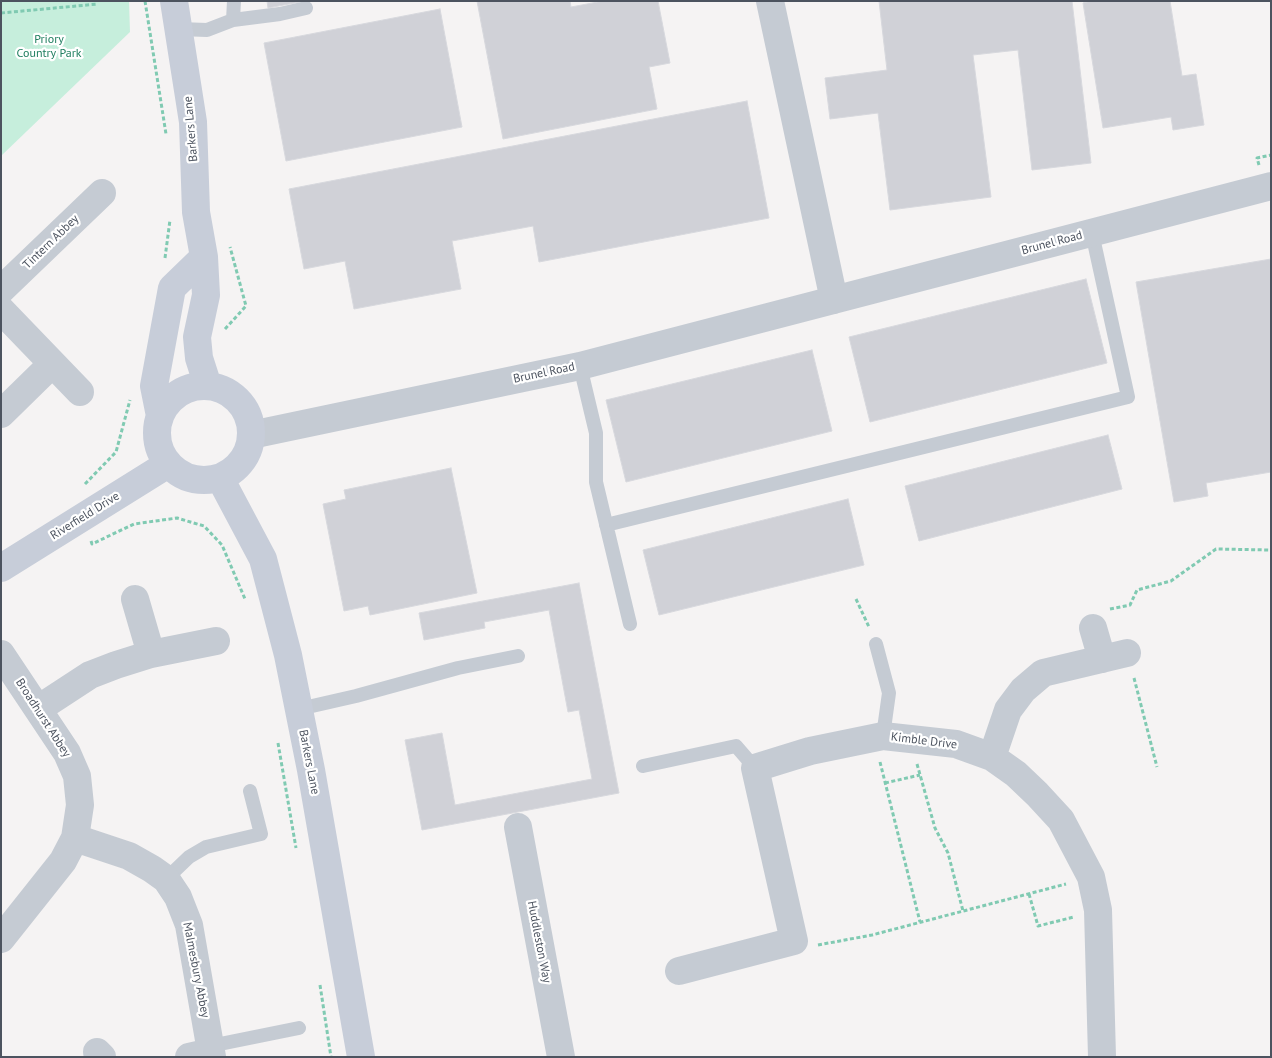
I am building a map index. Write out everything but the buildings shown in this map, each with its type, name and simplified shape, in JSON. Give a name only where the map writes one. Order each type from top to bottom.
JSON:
[{"type":"street","name":"Barkers Lane","points":[[174,1],[193,122],[196,212],[204,257],[206,295],[197,337],[199,358],[208,386]]},
{"type":"street","points":[[770,1],[834,300]]},
{"type":"street","name":"Brunel Road","points":[[251,435],[580,366],[1271,186]]},
{"type":"street","name":"Tintern Abbey","points":[[1,290],[102,193]]},
{"type":"street","points":[[160,416],[154,386],[172,288],[204,257]]},
{"type":"street","points":[[1,310],[80,392]]},
{"type":"street","points":[[1,414],[52,364]]},
{"type":"street","points":[[208,386],[226,392],[242,405],[248,418],[251,435],[245,455],[231,473],[220,478],[196,479],[181,474],[168,464],[159,448],[156,430],[160,416],[169,401],[180,392],[208,386]]},
{"type":"street","name":"Riverfield Drive","points":[[1,568],[168,464]]},
{"type":"street","name":"Barkers Lane","points":[[220,478],[263,559],[288,655],[362,1057]]},
{"type":"street","points":[[135,599],[151,654]]},
{"type":"street","points":[[992,757],[1008,710],[1023,690],[1043,673],[1114,656],[1093,628]]},
{"type":"street","points":[[38,709],[90,675],[151,654],[216,641]]},
{"type":"street","name":"Broadhurst Abbey","points":[[1,654],[67,753],[77,776],[80,805],[76,838],[62,861],[1,939]]},
{"type":"street","name":"Kimble Drive","points":[[755,768],[810,751],[879,737],[916,738],[956,744],[992,757],[1016,774],[1061,820],[1091,877],[1098,910],[1102,1057]]},
{"type":"street","points":[[679,971],[794,941],[755,768]]},
{"type":"street","name":"Huddleston Way","points":[[518,827],[561,1057]]},
{"type":"street","name":"Malmesbury Abbey","points":[[76,838],[129,856],[152,869],[166,879],[178,897],[188,925],[206,1053]]},
{"type":"lane","points":[[233,20],[234,1]]},
{"type":"lane","points":[[179,29],[207,30],[233,20],[280,14],[306,8]]},
{"type":"lane","points":[[606,526],[1128,397],[1092,233]]},
{"type":"lane","points":[[580,366],[596,433],[596,482],[630,624]]},
{"type":"lane","points":[[876,644],[889,693],[879,737]]},
{"type":"lane","points":[[299,709],[356,696],[458,668],[518,656]]},
{"type":"lane","points":[[642,766],[736,746],[755,768]]},
{"type":"lane","points":[[166,879],[189,857],[206,847],[261,834],[250,791]]},
{"type":"lane","name":"Malmesbury Abbey","points":[[206,1053],[299,1028]]},
{"type":"path","points":[[145,1],[166,136]]},
{"type":"path","points":[[1,13],[98,4]]},
{"type":"path","points":[[165,261],[171,213]]},
{"type":"path","points":[[80,487],[94,476],[116,452],[132,395]]},
{"type":"path","points":[[92,544],[134,524],[177,518],[204,526],[222,545],[246,601]]},
{"type":"path","points":[[1093,628],[1091,614],[1130,605],[1137,590],[1171,581],[1216,549],[1271,550]]},
{"type":"path","points":[[1114,656],[1157,767]]},
{"type":"path","points":[[276,736],[298,857]]},
{"type":"path","points":[[879,737],[885,783],[920,922]]},
{"type":"path","points":[[916,738],[916,759],[920,775],[935,828],[948,852],[963,910]]},
{"type":"path","points":[[885,783],[920,775]]},
{"type":"path","points":[[794,941],[812,946],[872,935],[1091,877]]},
{"type":"path","points":[[1029,894],[1038,926],[1098,910]]},
{"type":"path","points":[[320,982],[332,1057]]},
{"type":"green space","name":"Priory Country Park","points":[[1,1],[129,1],[130,32],[1,156]]}]
